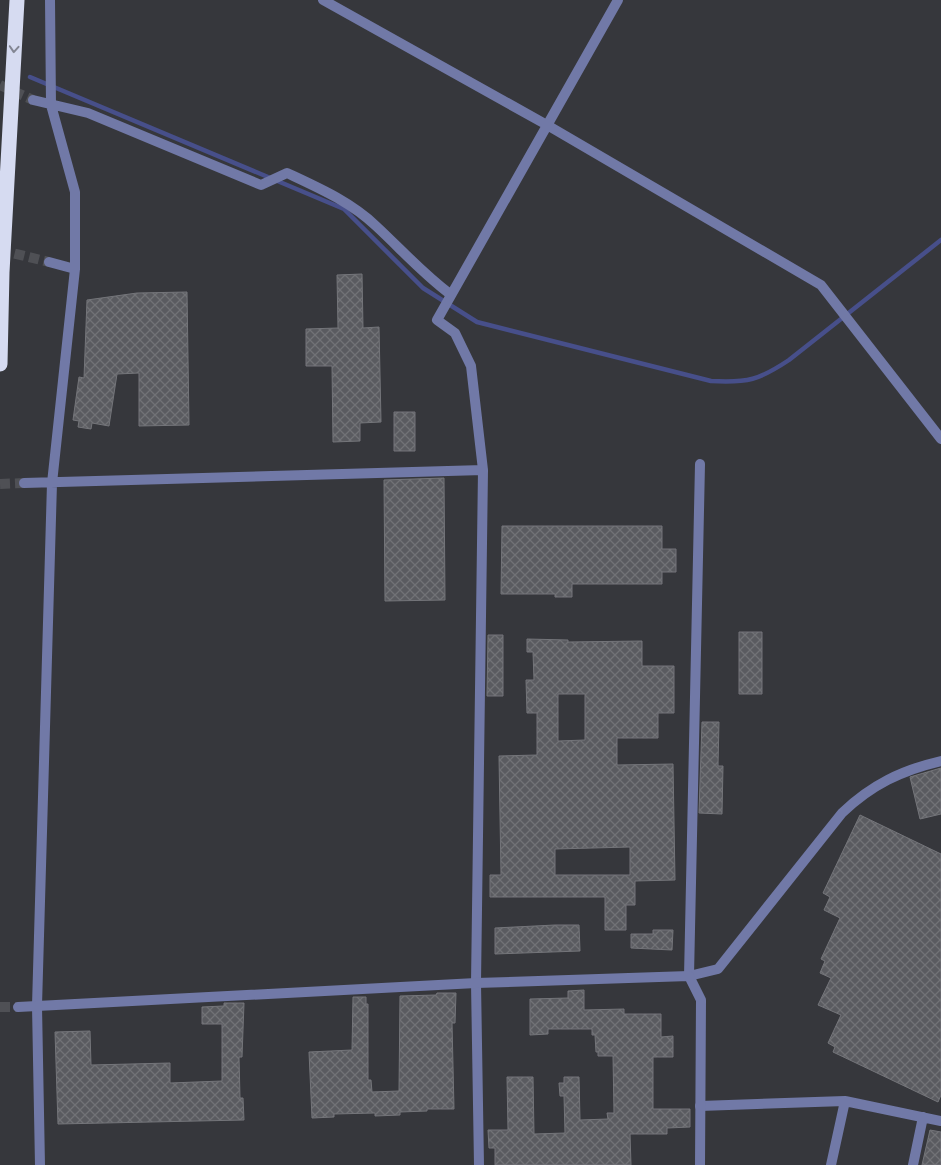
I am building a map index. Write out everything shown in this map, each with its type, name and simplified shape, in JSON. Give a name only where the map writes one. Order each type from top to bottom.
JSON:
[{"type":"highway","points":[[0,364],[4,234],[17,0]]},
{"type":"street","points":[[40,1165],[37,1006],[52,483],[75,269],[75,192],[51,105],[50,0]]},
{"type":"street","points":[[323,0],[547,125],[821,285],[941,439]]},
{"type":"street","points":[[480,1165],[476,983],[484,470],[471,366],[455,333],[437,320],[618,0]]},
{"type":"street","points":[[33,100],[88,113],[261,185],[288,173],[343,200],[376,226],[425,276],[449,297]]},
{"type":"street","points":[[48,262],[75,269]]},
{"type":"street","points":[[700,464],[689,976],[701,1000],[700,1165]]},
{"type":"street","points":[[24,483],[484,470]]},
{"type":"street","points":[[18,1007],[476,983],[689,976],[718,969],[842,813],[856,800],[889,778],[908,770],[941,761]]},
{"type":"street","points":[[700,1106],[845,1101],[941,1121]]},
{"type":"street","points":[[831,1165],[845,1101]]},
{"type":"street","points":[[913,1165],[924,1117]]},
{"type":"building","points":[[362,274],[363,328],[379,327],[381,422],[360,423],[360,441],[333,442],[332,366],[306,366],[306,329],[338,328],[337,275]]},
{"type":"building","points":[[187,292],[189,425],[139,426],[139,373],[117,374],[109,426],[92,423],[91,429],[78,427],[79,421],[73,420],[79,377],[84,378],[87,300],[137,293]]},
{"type":"building","points":[[394,412],[415,412],[415,451],[394,451]]},
{"type":"building","points":[[444,478],[445,600],[385,601],[384,480]]},
{"type":"building","points":[[502,526],[662,526],[662,549],[676,549],[676,572],[662,572],[662,584],[572,584],[572,597],[555,597],[555,594],[501,594]]},
{"type":"building","points":[[739,632],[762,632],[762,694],[739,694]]},
{"type":"building","points":[[488,635],[503,635],[503,696],[487,696]]},
{"type":"building","points":[[527,639],[568,640],[568,642],[642,641],[642,666],[674,666],[674,713],[658,713],[658,738],[617,738],[617,765],[673,764],[675,880],[635,881],[635,905],[626,905],[626,930],[605,930],[605,897],[490,897],[490,875],[501,875],[499,756],[537,755],[537,713],[527,713],[526,680],[534,680],[533,652],[527,652]],"holes":[[[558,694],[585,694],[585,740],[558,741]],[[630,847],[630,875],[555,875],[555,849]]]},
{"type":"building","points":[[702,722],[719,722],[718,766],[723,766],[722,814],[699,813]]},
{"type":"building","points":[[941,768],[941,814],[920,819],[910,777]]},
{"type":"building","points":[[860,815],[941,854],[941,1095],[938,1102],[833,1052],[835,1047],[828,1043],[841,1015],[818,1005],[831,978],[820,973],[825,961],[821,959],[840,918],[824,910],[830,897],[823,893]]},
{"type":"building","points":[[579,925],[580,951],[495,954],[495,928]]},
{"type":"building","points":[[653,930],[673,930],[672,950],[631,948],[631,934],[653,934]]},
{"type":"building","points":[[584,990],[584,1010],[624,1009],[624,1014],[661,1014],[661,1037],[673,1036],[673,1057],[653,1057],[653,1109],[690,1109],[690,1127],[667,1128],[667,1134],[630,1134],[631,1165],[495,1165],[495,1148],[489,1148],[488,1130],[508,1130],[507,1077],[533,1077],[534,1134],[565,1133],[564,1096],[560,1096],[559,1083],[564,1083],[564,1077],[579,1077],[580,1120],[608,1119],[607,1113],[614,1113],[613,1056],[598,1056],[595,1035],[592,1035],[592,1029],[548,1029],[548,1034],[530,1035],[530,999],[568,998],[568,991]]},
{"type":"building","points":[[437,993],[456,993],[455,1023],[452,1023],[454,1109],[400,1112],[400,1115],[375,1116],[375,1113],[334,1114],[334,1117],[312,1118],[309,1052],[352,1050],[353,997],[366,997],[366,1004],[368,1004],[368,1080],[371,1080],[372,1092],[399,1091],[400,996],[436,995]]},
{"type":"building","points":[[224,1003],[244,1003],[242,1057],[239,1057],[240,1098],[243,1098],[244,1120],[58,1124],[55,1032],[90,1031],[91,1065],[170,1063],[170,1083],[222,1081],[222,1024],[202,1024],[202,1007],[224,1006]]},
{"type":"building","points":[[930,1130],[941,1132],[941,1165],[922,1165]]},
{"type":"waterway","points":[[30,77],[344,209],[423,288],[477,322],[711,381],[744,381],[761,376],[779,367],[941,240]]},
{"type":"tunnel","points":[[0,85],[33,100]]},
{"type":"tunnel","points":[[0,250],[49,262]]},
{"type":"tunnel","points":[[0,484],[24,483]]},
{"type":"tunnel","points":[[0,1007],[18,1007]]}]
